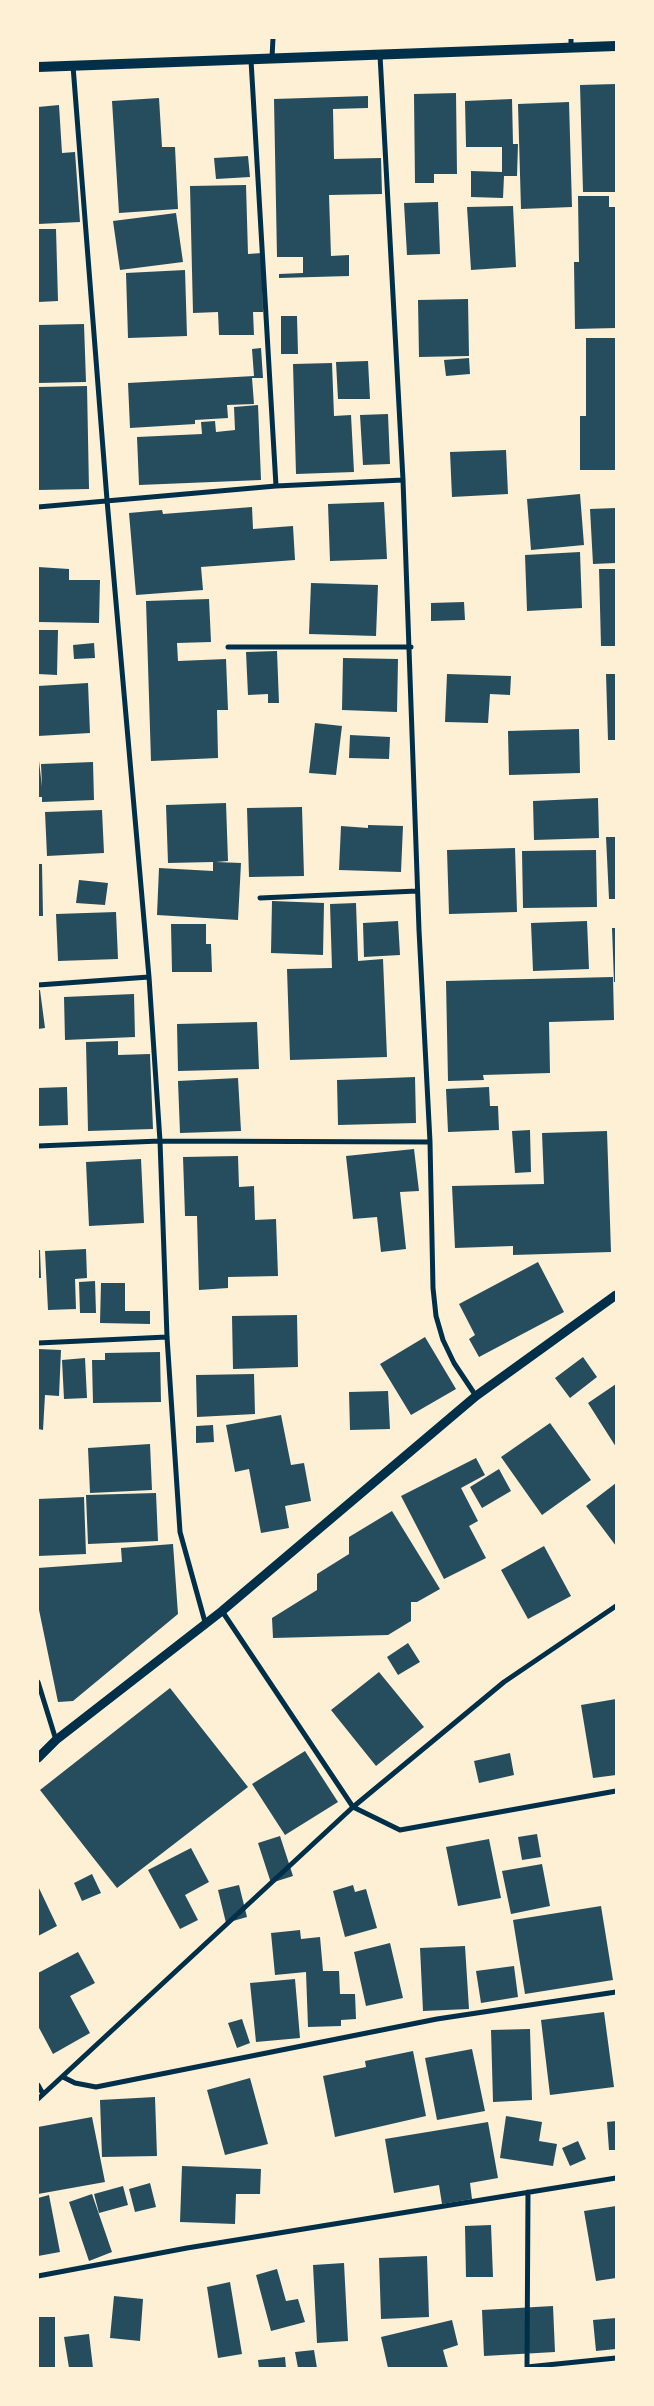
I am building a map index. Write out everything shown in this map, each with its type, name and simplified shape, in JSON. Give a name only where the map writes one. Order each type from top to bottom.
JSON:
[{"type":"main road","points":[[38,67],[380,54],[571,42],[616,46]]},
{"type":"street","points":[[272,58],[273,38]]},
{"type":"street","points":[[380,54],[404,480],[411,647],[417,891],[430,1142],[433,1288],[436,1316],[444,1340],[454,1363],[476,1396]]},
{"type":"street","points":[[251,59],[276,486]]},
{"type":"street","points":[[73,66],[107,500],[149,976],[160,1141],[167,1337],[180,1532],[205,1622]]},
{"type":"street","points":[[38,507],[276,486],[404,480]]},
{"type":"street","points":[[228,647],[411,647]]},
{"type":"street","points":[[260,898],[417,891]]},
{"type":"street","points":[[38,985],[149,976]]},
{"type":"street","points":[[38,1146],[160,1141],[430,1142]]},
{"type":"street","points":[[38,1758],[56,1740],[222,1610],[476,1396],[616,1295]]},
{"type":"street","points":[[38,1343],[167,1337]]},
{"type":"street","points":[[38,2099],[353,1808],[504,1682],[616,1606]]},
{"type":"street","points":[[222,1610],[353,1808],[400,1830],[616,1792]]},
{"type":"street","points":[[38,1682],[56,1740]]},
{"type":"street","points":[[63,2077],[75,2083],[96,2087],[437,2019],[616,1992]]},
{"type":"street","points":[[38,2085],[43,2094]]},
{"type":"street","points":[[38,2276],[186,2248],[616,2178]]},
{"type":"street","points":[[528,2192],[527,2368],[616,2358]]},
{"type":"building","points":[[616,84],[616,192],[583,192],[580,85]]},
{"type":"building","points":[[456,93],[457,174],[434,174],[434,183],[415,183],[414,94]]},
{"type":"building","points":[[368,96],[368,108],[333,109],[334,159],[381,158],[382,194],[329,195],[331,256],[349,255],[349,276],[279,278],[279,274],[303,273],[303,257],[277,257],[274,99]]},
{"type":"building","points":[[159,98],[162,147],[175,147],[178,209],[119,213],[112,101]]},
{"type":"building","points":[[512,99],[513,144],[518,144],[517,176],[504,176],[503,198],[471,197],[471,171],[502,172],[502,147],[466,147],[465,101]]},
{"type":"building","points":[[569,102],[572,207],[521,209],[518,104]]},
{"type":"building","points":[[59,105],[62,153],[75,152],[80,222],[38,224],[38,107]]},
{"type":"building","points":[[248,156],[250,177],[216,179],[214,158]]},
{"type":"building","points":[[246,185],[248,254],[262,253],[263,312],[253,312],[254,335],[219,335],[218,312],[193,313],[190,186]]},
{"type":"building","points":[[578,196],[609,196],[609,207],[616,207],[616,328],[575,329],[574,262],[579,262]]},
{"type":"building","points":[[438,202],[440,254],[407,255],[404,203]]},
{"type":"building","points":[[513,206],[516,267],[471,270],[467,207]]},
{"type":"building","points":[[176,213],[183,262],[120,270],[113,221]]},
{"type":"building","points":[[38,229],[56,229],[58,301],[38,302]]},
{"type":"building","points":[[185,270],[187,336],[128,338],[126,273]]},
{"type":"building","points":[[468,299],[469,356],[419,357],[418,300]]},
{"type":"building","points":[[281,316],[297,316],[298,354],[281,354]]},
{"type":"building","points":[[84,324],[86,382],[38,383],[38,325]]},
{"type":"building","points":[[586,338],[616,338],[616,470],[580,470],[580,416],[586,416]]},
{"type":"building","points":[[261,348],[263,378],[252,378],[254,404],[227,405],[228,418],[195,420],[195,424],[130,428],[128,383],[254,376],[252,349]]},
{"type":"building","points":[[469,358],[470,374],[446,376],[444,360]]},
{"type":"building","points":[[368,361],[370,399],[338,399],[336,362]]},
{"type":"building","points":[[332,363],[334,416],[351,415],[354,472],[296,474],[293,364]]},
{"type":"building","points":[[87,386],[89,489],[38,490],[38,387]]},
{"type":"building","points":[[258,405],[261,480],[139,485],[137,437],[202,434],[201,422],[215,421],[216,432],[235,430],[234,407]]},
{"type":"building","points":[[388,414],[390,464],[363,465],[360,415]]},
{"type":"building","points":[[506,450],[508,494],[452,497],[450,452]]},
{"type":"building","points":[[580,494],[584,545],[531,550],[527,499]]},
{"type":"building","points":[[384,502],[387,559],[330,561],[328,504]]},
{"type":"building","points":[[252,507],[253,529],[293,526],[295,560],[201,567],[203,590],[136,595],[129,513],[162,510],[163,514]]},
{"type":"building","points":[[616,508],[616,563],[593,564],[590,509]]},
{"type":"building","points":[[580,552],[582,608],[527,611],[525,555]]},
{"type":"building","points":[[38,567],[69,569],[69,580],[100,580],[99,623],[38,622]]},
{"type":"building","points":[[599,569],[616,569],[616,646],[601,646]]},
{"type":"building","points":[[311,583],[378,585],[376,636],[309,634]]},
{"type":"building","points":[[209,599],[211,642],[177,643],[178,661],[226,659],[228,710],[217,710],[218,758],[151,761],[146,601]]},
{"type":"building","points":[[464,602],[465,620],[431,621],[431,603]]},
{"type":"building","points":[[38,630],[58,630],[57,675],[38,674]]},
{"type":"building","points":[[94,643],[95,658],[74,659],[73,645]]},
{"type":"building","points":[[277,651],[279,703],[268,703],[268,694],[248,695],[246,652]]},
{"type":"building","points":[[343,658],[398,659],[397,712],[342,710]]},
{"type":"building","points":[[447,674],[511,676],[510,695],[490,694],[488,723],[445,722]]},
{"type":"building","points":[[606,674],[616,674],[616,740],[608,740]]},
{"type":"building","points":[[88,683],[90,733],[38,736],[38,686]]},
{"type":"building","points":[[315,723],[342,726],[336,775],[309,773]]},
{"type":"building","points":[[579,729],[580,773],[509,775],[508,731]]},
{"type":"building","points":[[350,735],[390,737],[389,759],[349,758]]},
{"type":"building","points":[[39,761],[42,787],[41,764],[93,762],[94,800],[42,802],[42,797],[38,797]]},
{"type":"building","points":[[598,798],[599,838],[534,840],[533,801]]},
{"type":"building","points":[[226,803],[228,861],[216,862],[241,863],[238,920],[157,915],[159,868],[213,871],[213,862],[168,863],[166,805]]},
{"type":"building","points":[[302,807],[304,876],[249,877],[247,808]]},
{"type":"building","points":[[102,810],[104,853],[47,856],[45,812]]},
{"type":"building","points":[[368,825],[403,826],[401,872],[339,870],[341,826],[368,828]]},
{"type":"building","points":[[606,837],[616,837],[616,899],[609,899]]},
{"type":"building","points":[[515,848],[517,912],[449,914],[447,850]]},
{"type":"building","points":[[596,850],[597,907],[523,908],[522,851]]},
{"type":"building","points":[[38,864],[42,864],[43,916],[38,916]]},
{"type":"building","points":[[79,880],[108,883],[105,905],[76,903]]},
{"type":"building","points":[[272,901],[324,903],[323,955],[271,953]]},
{"type":"building","points":[[356,903],[358,961],[383,959],[387,1057],[290,1060],[287,969],[332,968],[330,904]]},
{"type":"building","points":[[116,912],[118,959],[58,961],[56,914]]},
{"type":"building","points":[[398,921],[400,955],[364,957],[363,923]]},
{"type":"building","points":[[587,921],[589,969],[533,971],[531,923]]},
{"type":"building","points":[[171,924],[206,924],[206,944],[211,944],[212,972],[172,972]]},
{"type":"building","points":[[612,928],[616,928],[616,982],[614,982]]},
{"type":"building","points":[[613,977],[614,1020],[549,1022],[550,1073],[483,1075],[484,1080],[448,1081],[446,981]]},
{"type":"building","points":[[38,990],[40,990],[45,1028],[38,1029]]},
{"type":"building","points":[[134,994],[135,1037],[65,1040],[64,997]]},
{"type":"building","points":[[257,1022],[259,1069],[178,1071],[177,1024]]},
{"type":"building","points":[[118,1041],[118,1055],[150,1054],[153,1129],[88,1131],[86,1042]]},
{"type":"building","points":[[415,1077],[416,1123],[338,1125],[337,1080]]},
{"type":"building","points":[[238,1078],[241,1131],[180,1133],[178,1081]]},
{"type":"building","points":[[67,1087],[68,1125],[38,1126],[38,1088]]},
{"type":"building","points":[[489,1087],[490,1106],[498,1106],[499,1130],[448,1132],[446,1089]]},
{"type":"building","points":[[530,1130],[531,1172],[515,1173],[512,1131]]},
{"type":"building","points":[[607,1131],[611,1252],[513,1255],[513,1246],[455,1248],[452,1186],[544,1184],[542,1133]]},
{"type":"building","points":[[414,1149],[419,1191],[400,1192],[406,1249],[381,1252],[377,1217],[353,1219],[346,1156]]},
{"type":"building","points":[[238,1156],[239,1187],[254,1186],[255,1220],[276,1219],[278,1276],[228,1277],[228,1288],[199,1290],[197,1216],[185,1216],[183,1157]]},
{"type":"building","points":[[141,1159],[144,1223],[89,1226],[86,1162]]},
{"type":"building","points":[[86,1249],[87,1278],[75,1279],[76,1309],[48,1310],[45,1251]]},
{"type":"building","points":[[38,1250],[40,1250],[41,1278],[38,1278]]},
{"type":"building","points":[[538,1262],[564,1312],[479,1357],[469,1339],[475,1335],[459,1304]]},
{"type":"building","points":[[95,1281],[96,1313],[80,1313],[79,1282]]},
{"type":"building","points":[[101,1283],[125,1283],[125,1311],[150,1311],[150,1324],[100,1323]]},
{"type":"building","points":[[297,1315],[298,1367],[233,1369],[232,1316]]},
{"type":"building","points":[[425,1337],[456,1389],[411,1415],[380,1364]]},
{"type":"building","points":[[38,1349],[61,1350],[59,1396],[45,1395],[43,1430],[38,1429]]},
{"type":"building","points":[[160,1352],[161,1402],[93,1403],[92,1360],[105,1360],[105,1353]]},
{"type":"building","points":[[583,1357],[597,1377],[570,1398],[555,1378]]},
{"type":"building","points":[[85,1358],[87,1398],[64,1399],[62,1360]]},
{"type":"building","points":[[254,1374],[255,1414],[197,1417],[196,1375]]},
{"type":"building","points":[[616,1384],[616,1447],[588,1403]]},
{"type":"building","points":[[388,1391],[390,1429],[350,1430],[349,1392]]},
{"type":"building","points":[[281,1415],[291,1465],[304,1463],[311,1501],[285,1506],[289,1528],[261,1533],[249,1469],[235,1472],[226,1425]]},
{"type":"building","points":[[550,1423],[591,1480],[542,1515],[501,1457]]},
{"type":"building","points":[[213,1425],[214,1442],[196,1443],[196,1426]]},
{"type":"building","points":[[150,1444],[152,1490],[90,1493],[88,1448]]},
{"type":"building","points":[[476,1458],[485,1475],[461,1488],[478,1521],[469,1526],[486,1558],[444,1579],[401,1496]]},
{"type":"building","points":[[499,1469],[511,1491],[482,1508],[470,1487]]},
{"type":"building","points":[[616,1483],[616,1546],[586,1506]]},
{"type":"building","points":[[156,1493],[158,1541],[88,1544],[86,1495]]},
{"type":"building","points":[[84,1497],[86,1554],[38,1556],[38,1499]]},
{"type":"building","points":[[392,1511],[440,1589],[417,1602],[411,1602],[411,1621],[388,1635],[273,1638],[272,1618],[317,1590],[317,1574],[349,1554],[349,1537]]},
{"type":"building","points":[[173,1544],[178,1614],[73,1701],[58,1702],[38,1605],[38,1568],[122,1562],[121,1548]]},
{"type":"building","points":[[544,1546],[571,1596],[528,1619],[501,1570]]},
{"type":"building","points":[[408,1643],[420,1662],[398,1675],[387,1657]]},
{"type":"building","points":[[379,1672],[424,1727],[376,1766],[331,1710]]},
{"type":"building","points":[[170,1688],[248,1787],[117,1888],[40,1790]]},
{"type":"building","points":[[616,1699],[616,1775],[593,1778],[581,1705]]},
{"type":"building","points":[[305,1751],[338,1802],[285,1835],[252,1784]]},
{"type":"building","points":[[510,1753],[514,1775],[479,1783],[474,1761]]},
{"type":"building","points":[[537,1834],[541,1857],[522,1860],[518,1837]]},
{"type":"building","points":[[280,1836],[293,1876],[271,1883],[258,1843]]},
{"type":"building","points":[[489,1839],[501,1898],[458,1906],[446,1847]]},
{"type":"building","points":[[191,1848],[209,1882],[185,1895],[198,1920],[180,1929],[148,1870]]},
{"type":"building","points":[[542,1864],[550,1906],[511,1914],[502,1871]]},
{"type":"building","points":[[92,1874],[101,1893],[82,1901],[74,1883]]},
{"type":"building","points":[[239,1885],[247,1917],[226,1923],[218,1890]]},
{"type":"building","points":[[353,1885],[355,1892],[366,1889],[377,1928],[345,1937],[333,1891]]},
{"type":"building","points":[[38,1886],[57,1926],[38,1936]]},
{"type":"building","points":[[601,1906],[613,1980],[525,1994],[513,1920]]},
{"type":"building","points":[[300,1930],[301,1939],[320,1937],[323,1971],[339,1971],[340,1994],[355,1994],[356,2019],[341,2020],[341,2026],[308,2027],[306,1972],[275,1975],[271,1933]]},
{"type":"building","points":[[390,1943],[403,1998],[366,2006],[354,1952]]},
{"type":"building","points":[[465,1946],[469,2009],[423,2011],[420,1948]]},
{"type":"building","points":[[78,1952],[95,1983],[70,1996],[90,2033],[53,2054],[38,2026],[38,1973]]},
{"type":"building","points":[[514,1966],[518,1997],[481,2003],[476,1971]]},
{"type":"building","points":[[295,1979],[300,2038],[256,2042],[250,1983]]},
{"type":"building","points":[[604,2012],[614,2087],[550,2095],[541,2020]]},
{"type":"building","points":[[242,2019],[250,2043],[237,2048],[228,2023]]},
{"type":"building","points":[[530,2029],[532,2100],[493,2102],[491,2030]]},
{"type":"building","points":[[472,2049],[485,2111],[437,2120],[425,2058]]},
{"type":"building","points":[[413,2051],[426,2116],[335,2137],[323,2076],[366,2067],[365,2061]]},
{"type":"building","points":[[250,2078],[268,2144],[225,2155],[207,2090]]},
{"type":"building","points":[[155,2097],[157,2156],[102,2157],[100,2100]]},
{"type":"building","points":[[506,2116],[542,2122],[539,2141],[557,2144],[553,2166],[500,2158]]},
{"type":"building","points":[[92,2117],[105,2182],[38,2194],[38,2127]]},
{"type":"building","points":[[616,2121],[616,2150],[609,2150],[607,2122]]},
{"type":"building","points":[[488,2122],[498,2178],[470,2183],[472,2199],[442,2204],[439,2185],[394,2193],[385,2139]]},
{"type":"building","points":[[578,2141],[586,2159],[570,2166],[562,2148]]},
{"type":"building","points":[[182,2166],[261,2169],[260,2194],[236,2194],[235,2224],[180,2222]]},
{"type":"building","points":[[150,2183],[156,2207],[135,2212],[129,2189]]},
{"type":"building","points":[[123,2186],[128,2205],[99,2213],[94,2194]]},
{"type":"building","points":[[92,2194],[112,2252],[89,2261],[69,2202]]},
{"type":"building","points":[[49,2195],[60,2252],[38,2256],[38,2198]]},
{"type":"building","points":[[616,2206],[616,2278],[596,2281],[584,2211]]},
{"type":"building","points":[[491,2225],[493,2277],[466,2277],[465,2226]]},
{"type":"building","points":[[427,2256],[429,2317],[381,2319],[379,2258]]},
{"type":"building","points":[[344,2263],[348,2341],[317,2343],[313,2265]]},
{"type":"building","points":[[277,2269],[286,2301],[298,2299],[305,2322],[271,2331],[256,2275]]},
{"type":"building","points":[[230,2282],[242,2354],[218,2358],[207,2287]]},
{"type":"building","points":[[114,2296],[143,2299],[140,2341],[110,2338]]},
{"type":"building","points":[[553,2306],[555,2352],[484,2356],[482,2310]]},
{"type":"building","points":[[38,2317],[55,2317],[55,2368],[38,2368]]},
{"type":"building","points":[[616,2318],[616,2349],[596,2351],[593,2320]]},
{"type":"building","points":[[452,2320],[458,2345],[443,2350],[448,2368],[388,2368],[381,2337]]},
{"type":"building","points":[[89,2334],[93,2368],[69,2368],[64,2337]]},
{"type":"building","points":[[314,2350],[317,2368],[298,2368],[295,2352]]},
{"type":"building","points":[[285,2357],[286,2368],[259,2368],[258,2360]]}]
